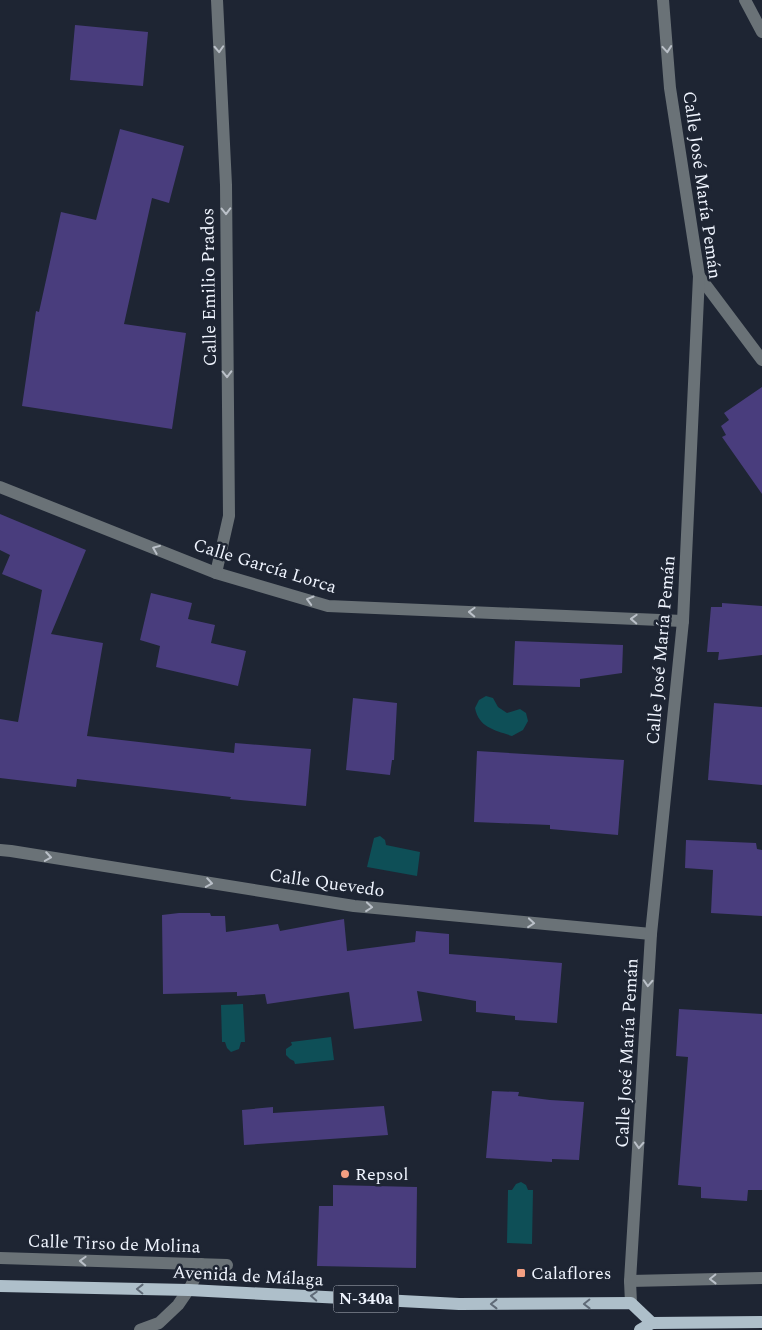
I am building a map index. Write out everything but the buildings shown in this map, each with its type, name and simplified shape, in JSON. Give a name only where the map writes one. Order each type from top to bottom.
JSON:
[{"type":"main road","name":"Avenida de Málaga","points":[[0,1286],[189,1290],[459,1304],[631,1303]]},
{"type":"main road","points":[[631,1303],[652,1323]]},
{"type":"main road","points":[[640,1330],[652,1323],[762,1322]]},
{"type":"street","name":"Calle Emilio Prados","points":[[216,573],[229,516],[226,185],[217,0]]},
{"type":"street","name":"Calle José María Pemán","points":[[631,1303],[630,1281],[651,934],[683,621],[699,276],[670,88],[663,0]]},
{"type":"street","points":[[745,0],[762,32]]},
{"type":"street","points":[[699,276],[762,360]]},
{"type":"street","name":"Calle García Lorca","points":[[0,487],[216,573],[328,606],[683,621]]},
{"type":"street","name":"Calle Quevedo","points":[[0,850],[354,906],[651,934]]},
{"type":"street","name":"Calle Tirso de Molina","points":[[0,1258],[226,1265]]},
{"type":"street","points":[[0,1267],[26,1259]]},
{"type":"street","points":[[140,1330],[159,1323],[178,1305],[189,1290],[201,1264]]},
{"type":"street","points":[[630,1281],[762,1278]]},
{"type":"shaded area","points":[[486,696],[493,698],[498,707],[507,713],[520,709],[526,713],[528,721],[523,730],[512,736],[494,730],[484,724],[477,715],[475,708],[479,700]]},
{"type":"shaded area","points":[[380,836],[385,840],[386,845],[420,852],[417,876],[367,867],[374,838]]},
{"type":"shaded area","points":[[243,1004],[245,1042],[241,1042],[239,1049],[231,1052],[225,1042],[222,1042],[221,1005]]},
{"type":"shaded area","points":[[331,1037],[334,1060],[295,1064],[286,1055],[286,1049],[292,1045],[291,1042]]},
{"type":"shaded area","points":[[521,1182],[526,1185],[528,1190],[533,1190],[532,1244],[507,1243],[508,1190],[512,1190],[516,1184]]},
{"type":"place","name":"Repsol","points":[[345,1174]]},
{"type":"place","name":"Calaflores","points":[[521,1273]]}]
